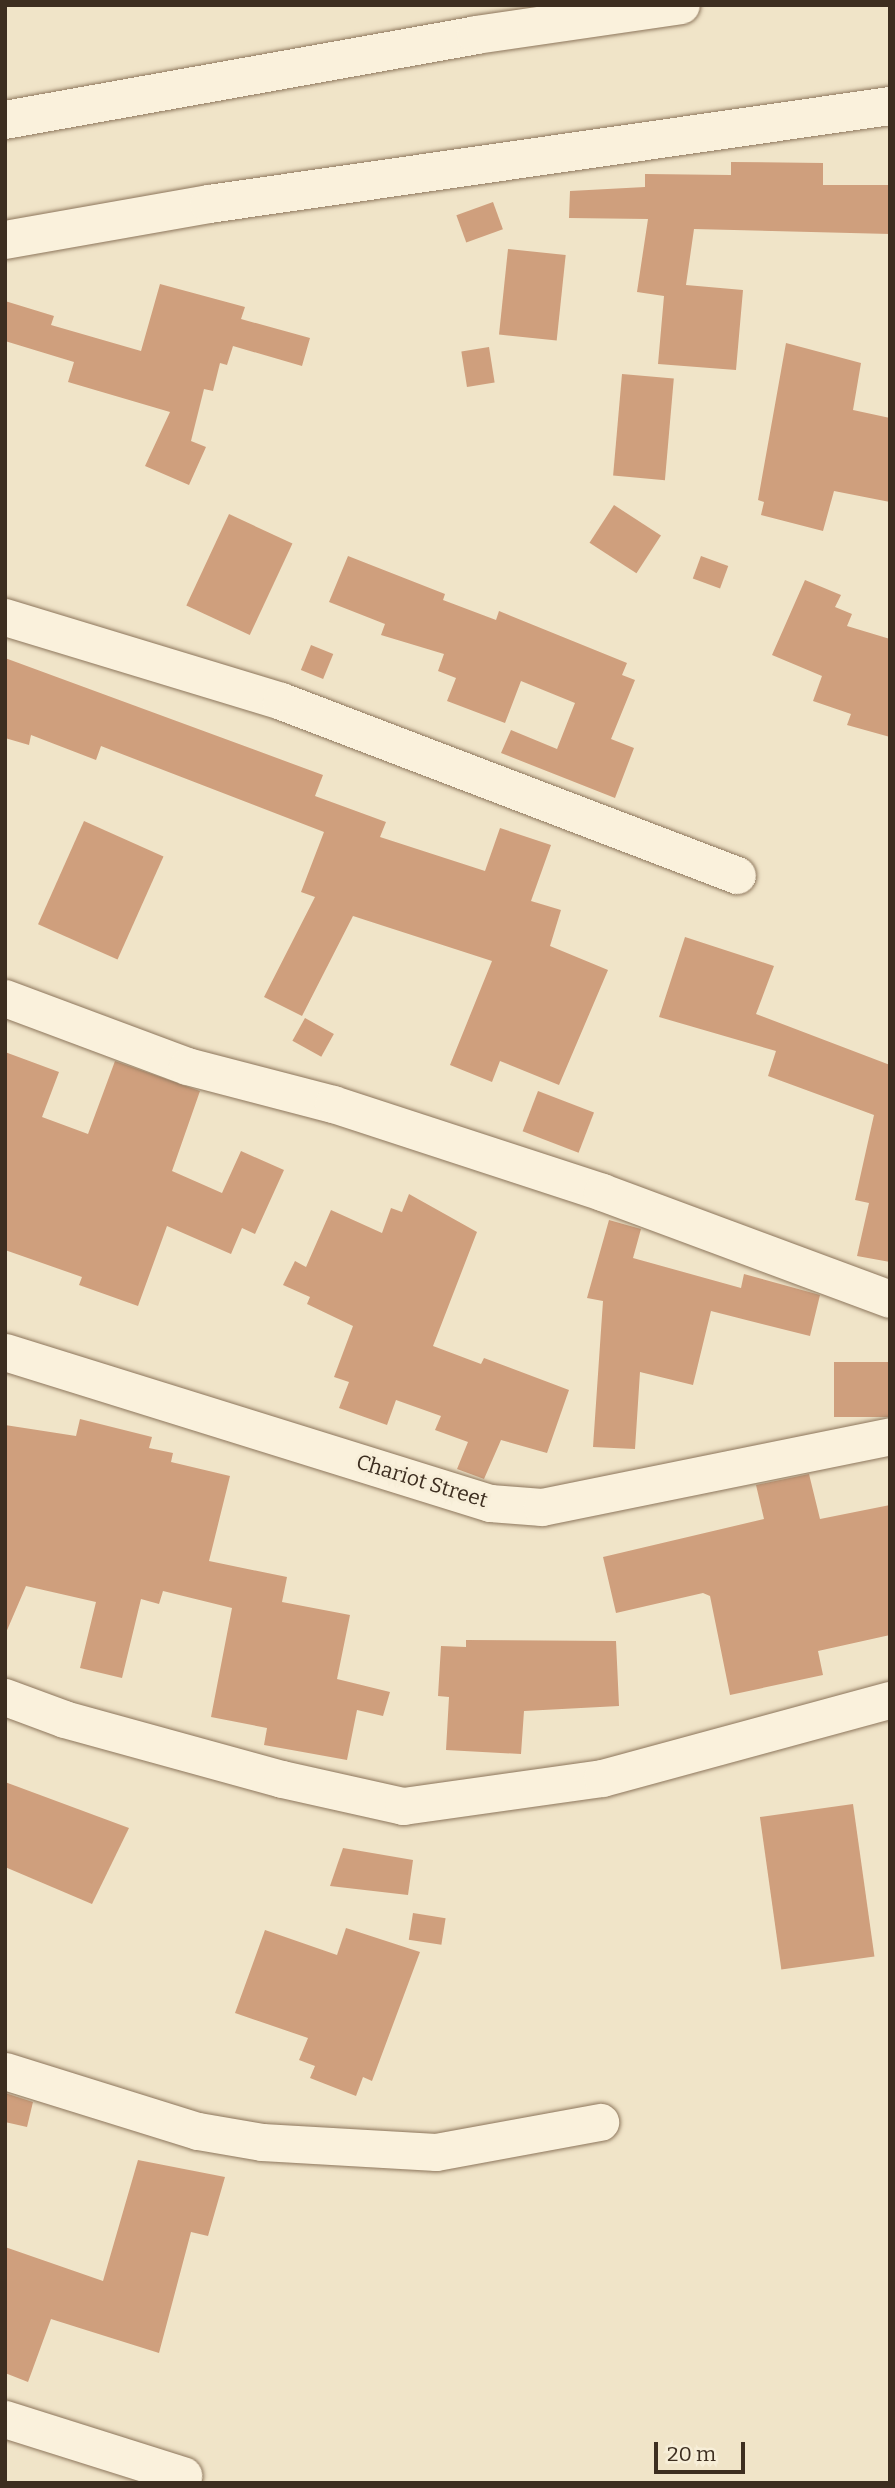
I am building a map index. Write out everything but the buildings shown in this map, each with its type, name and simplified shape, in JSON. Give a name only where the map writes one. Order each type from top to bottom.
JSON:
[{"type":"street","points":[[5,120],[476,35],[681,5]]},
{"type":"street","points":[[5,240],[222,202],[890,106]]},
{"type":"street","points":[[5,617],[281,701],[737,875]]},
{"type":"street","points":[[5,998],[187,1066],[333,1104],[589,1188],[890,1299]]},
{"type":"street","name":"Chariot Street","points":[[5,1352],[491,1503],[542,1507],[890,1436]]},
{"type":"street","points":[[5,1697],[154,1744],[403,1806],[602,1778],[890,1699]]},
{"type":"street","points":[[5,2070],[198,2131],[262,2142],[436,2152],[600,2122]]},
{"type":"street","points":[[5,2419],[183,2475]]}]
